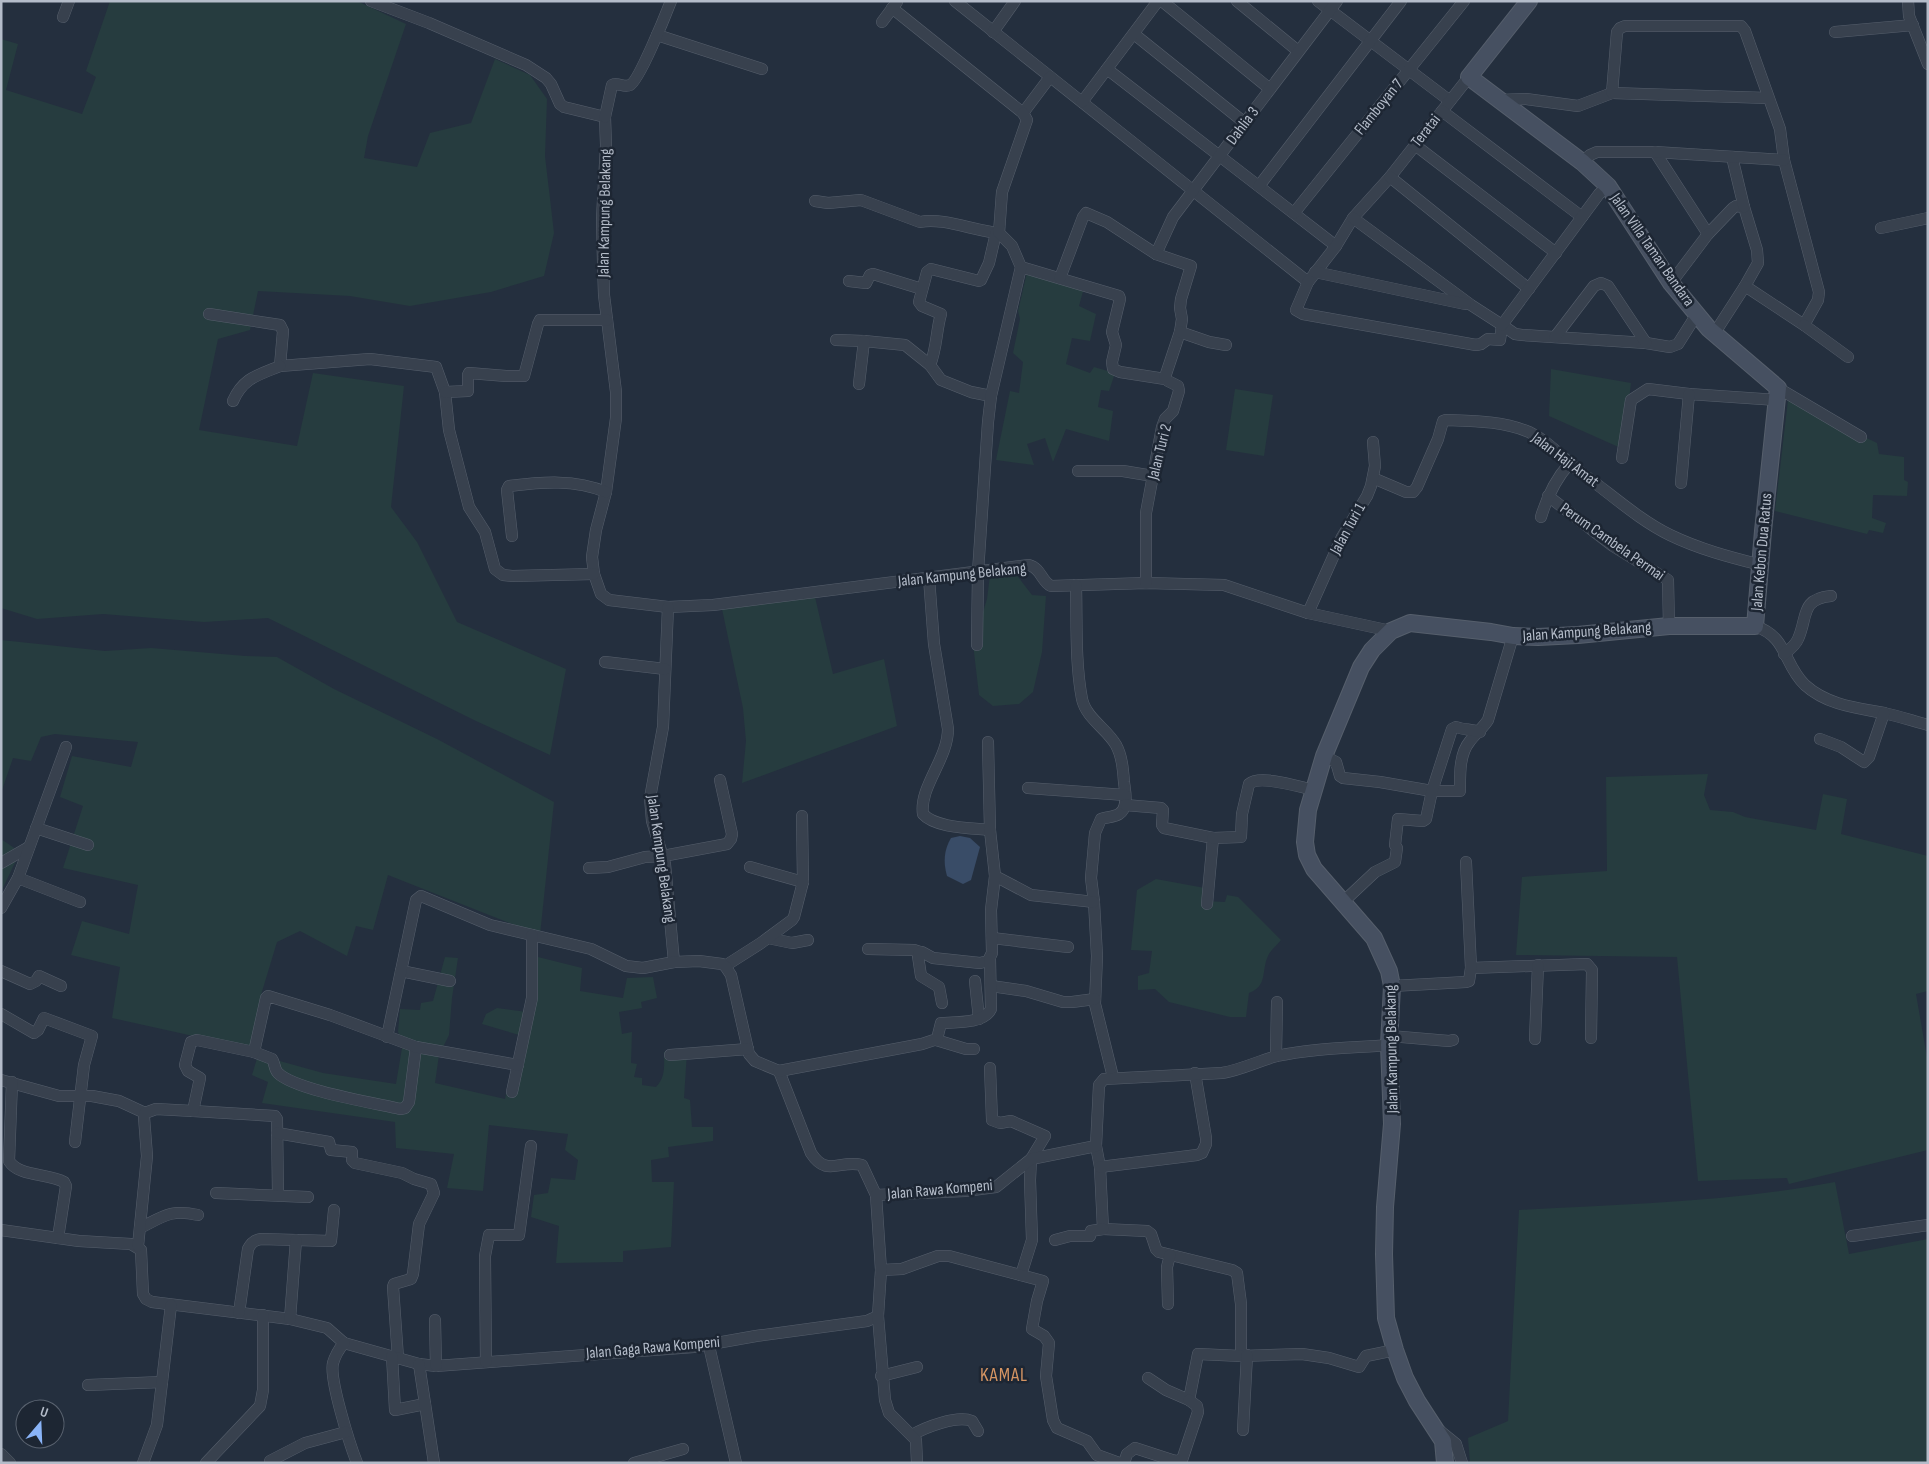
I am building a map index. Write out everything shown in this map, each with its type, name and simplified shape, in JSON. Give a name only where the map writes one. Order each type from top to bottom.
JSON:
[{"type":"street","points":[[62,17],[69,1]]},
{"type":"street","points":[[671,1],[657,35],[762,69]]},
{"type":"street","points":[[993,32],[1015,1]]},
{"type":"street","points":[[1082,102],[1160,1],[1270,89]]},
{"type":"street","points":[[1237,1],[1298,51]]},
{"type":"street","points":[[1318,1],[1333,6],[1371,41],[1450,100]]},
{"type":"street","points":[[1259,186],[1401,1]]},
{"type":"street","name":"Flamboyan 7","points":[[1294,213],[1464,1]]},
{"type":"street","name":"Teratai","points":[[1502,325],[1500,340],[1488,339],[1476,345],[1302,314],[1296,310],[1296,307],[1308,282],[1336,246],[1353,218],[1390,177],[1529,1]]},
{"type":"street","points":[[1908,1],[1909,16],[1928,64]]},
{"type":"street","points":[[958,2],[993,32],[1308,282]]},
{"type":"street","points":[[378,3],[526,65],[546,78],[551,84],[560,104],[564,107],[605,117]]},
{"type":"street","points":[[882,22],[895,4],[1023,113],[1027,120],[1002,192],[997,233],[989,263],[981,280],[931,269],[927,272],[919,299],[920,304],[941,314],[936,330],[936,351],[930,365]]},
{"type":"street","name":"Dahlia 3","points":[[1156,254],[1173,217],[1333,6]]},
{"type":"street","points":[[1835,32],[1913,25]]},
{"type":"street","points":[[1612,93],[1617,32],[1620,28],[1625,26],[1741,26],[1745,31],[1780,129],[1784,160],[1819,292],[1814,307],[1804,324]]},
{"type":"street","points":[[1134,34],[1244,123]]},
{"type":"street","name":"Jalan Kampung Belakang","points":[[657,35],[631,85],[627,86],[617,83],[612,85],[605,117],[606,145],[602,218],[604,295],[616,392],[616,418],[606,492],[594,539],[592,557],[594,574],[601,594],[609,600],[668,607],[713,605],[1029,565],[1039,570],[1049,586],[1146,583],[1224,585],[1308,614],[1390,631]]},
{"type":"street","points":[[1107,69],[1336,246]]},
{"type":"street","points":[[1023,113],[1050,77]]},
{"type":"street","name":"Jalan Villa Taman Bandara","points":[[1469,77],[1582,162],[1608,186],[1671,284],[1714,334],[1777,394],[1861,436]]},
{"type":"street","points":[[1498,100],[1526,100],[1578,106],[1612,93],[1768,98]]},
{"type":"street","points":[[1442,111],[1582,217]]},
{"type":"street","points":[[1415,145],[1556,253]]},
{"type":"street","points":[[1582,162],[1597,152],[1655,152],[1784,160]]},
{"type":"street","points":[[1655,152],[1708,234]]},
{"type":"street","points":[[1714,334],[1757,268],[1758,259],[1732,157]]},
{"type":"street","points":[[1390,177],[1529,289]]},
{"type":"street","points":[[1502,325],[1599,194],[1608,186]]},
{"type":"street","points":[[815,201],[861,200],[920,222],[928,220],[937,221],[997,233],[1012,246],[1021,267],[991,396],[978,572],[976,645]]},
{"type":"street","points":[[1671,284],[1708,234],[1736,206],[1744,207]]},
{"type":"street","points":[[1021,267],[1119,297],[1112,332],[1116,345],[1112,362],[1114,369],[1120,372],[1165,379],[1180,332],[1182,319],[1181,300],[1192,268],[1191,266],[1156,254],[1107,222],[1086,213],[1060,278]]},
{"type":"street","points":[[1353,218],[1471,305],[1515,334],[1675,346],[1697,314]]},
{"type":"street","points":[[1881,228],[1928,218]]},
{"type":"street","points":[[1315,272],[1471,305]]},
{"type":"street","points":[[849,281],[866,283],[870,275],[873,274],[922,289]]},
{"type":"street","points":[[1555,337],[1594,286],[1601,283],[1608,286],[1646,343]]},
{"type":"street","points":[[1745,286],[1804,324],[1848,358]]},
{"type":"street","points":[[209,314],[280,325],[283,331],[280,366]]},
{"type":"street","points":[[445,392],[468,391],[468,375],[470,373],[524,376],[540,320],[607,320]]},
{"type":"street","points":[[1180,332],[1209,342],[1226,345]]},
{"type":"street","points":[[836,340],[905,345],[930,365],[945,383],[971,392],[991,396]]},
{"type":"street","points":[[859,384],[864,341]]},
{"type":"street","points":[[233,401],[244,383],[280,366],[370,360],[433,366],[438,370],[445,392],[449,430],[469,507],[485,532],[495,569],[503,575],[512,576],[594,574]]},
{"type":"street","name":"Jalan Turi 2","points":[[1146,583],[1146,513],[1163,422],[1173,411],[1179,391],[1178,386],[1165,379]]},
{"type":"street","points":[[1622,458],[1631,400],[1648,389],[1689,394],[1777,394]]},
{"type":"street","points":[[1681,483],[1689,394]]},
{"type":"street","name":"Jalan Kebon Dua Ratus","points":[[1777,394],[1755,626],[1773,634],[1784,654],[1806,685],[1820,695],[1836,703],[1928,725]]},
{"type":"street","name":"Jalan Haji Amat","points":[[1373,478],[1406,492],[1413,492],[1438,439],[1443,421],[1496,423],[1526,431],[1539,437],[1554,448],[1568,466],[1669,534],[1722,556],[1761,565]]},
{"type":"street","name":"Jalan Turi 1","points":[[1308,614],[1335,550],[1366,496],[1373,478],[1375,466],[1373,442]]},
{"type":"street","name":"Perum Cambela Permai","points":[[1568,466],[1548,496],[1613,546],[1668,580],[1669,626]]},
{"type":"street","points":[[1078,471],[1123,471],[1153,476]]},
{"type":"street","points":[[512,536],[507,490],[509,486],[559,481],[587,485],[606,492]]},
{"type":"street","points":[[1541,517],[1548,496]]},
{"type":"street","points":[[929,578],[934,644],[948,729],[948,740],[946,750],[926,793],[922,809],[923,814],[932,821],[990,830]]},
{"type":"street","points":[[1076,585],[1076,631],[1082,700],[1089,714],[1108,734],[1120,752],[1125,800],[1120,814],[1101,819],[1097,826],[1091,878],[1097,956],[1095,999],[1097,1017],[1113,1077]]},
{"type":"street","points":[[1784,654],[1798,639],[1808,606],[1817,599],[1831,596]]},
{"type":"street","name":"Jalan Kampung Belakang","points":[[668,607],[663,727],[650,798],[652,821],[663,856],[674,962]]},
{"type":"street","name":"Jalan Kampung Belakang","points":[[1439,1434],[1413,1393],[1395,1350],[1386,1318],[1384,1291],[1385,1207],[1392,1124],[1389,1040],[1392,986],[1389,971],[1374,938],[1314,869],[1307,855],[1305,842],[1306,821],[1324,756],[1361,666],[1372,650],[1390,631],[1410,623],[1513,636],[1578,635],[1669,626],[1755,626]]},
{"type":"street","points":[[1324,756],[1336,762],[1340,776],[1343,778],[1432,790],[1460,791],[1460,769],[1464,752],[1470,741],[1480,732],[1488,720],[1513,636]]},
{"type":"street","points":[[604,662],[665,669]]},
{"type":"street","points":[[1820,739],[1841,747],[1864,762],[1869,757],[1884,713]]},
{"type":"street","points":[[1343,902],[1375,872],[1395,862],[1397,848],[1394,845],[1398,819],[1425,820],[1428,817],[1432,790],[1452,729],[1456,727],[1468,728],[1480,732]]},
{"type":"street","points":[[936,1040],[941,1023],[979,1019],[988,1014],[991,1009],[991,910],[995,876],[990,830],[988,742]]},
{"type":"street","points":[[1,908],[18,878],[66,747]]},
{"type":"street","points":[[589,868],[608,867],[645,857],[663,856],[727,844],[732,839],[732,834],[720,780]]},
{"type":"street","points":[[1028,788],[1125,800],[1161,808],[1163,810],[1162,825],[1164,828],[1213,838],[1240,838],[1242,836],[1242,814],[1251,782],[1269,780],[1314,790]]},
{"type":"street","points":[[725,966],[792,920],[803,882],[802,816]]},
{"type":"street","points":[[36,828],[88,845]]},
{"type":"street","points":[[1207,904],[1213,838]]},
{"type":"street","points":[[1,863],[29,847]]},
{"type":"street","points":[[1392,986],[1466,982],[1470,979],[1466,862]]},
{"type":"street","points":[[750,867],[803,882]]},
{"type":"street","points":[[995,876],[1031,895],[1094,902]]},
{"type":"street","points":[[18,878],[80,902]]},
{"type":"street","points":[[387,1037],[416,900],[421,896],[490,925],[591,949],[626,966],[643,968],[674,962],[718,962],[725,966],[731,975],[749,1054],[755,1061],[778,1071],[798,1066],[867,1056],[936,1040],[974,1049]]},
{"type":"street","points":[[512,1092],[532,998],[535,936]]},
{"type":"street","points":[[768,938],[792,943],[808,940]]},
{"type":"street","points":[[992,938],[1068,948]]},
{"type":"street","points":[[868,948],[914,950],[933,958],[980,963],[986,962],[990,958]]},
{"type":"street","points":[[920,952],[918,956],[922,976],[939,987],[942,1003]]},
{"type":"street","points":[[1470,968],[1585,963],[1590,965],[1592,970],[1591,1038]]},
{"type":"street","points":[[1535,1039],[1538,965]]},
{"type":"street","points":[[401,970],[450,981]]},
{"type":"street","points":[[1,971],[30,984],[36,981],[39,976],[61,986]]},
{"type":"street","points":[[975,981],[979,1019]]},
{"type":"street","points":[[991,986],[1026,991],[1063,1002],[1095,999]]},
{"type":"street","points":[[254,1052],[268,996],[330,1015],[416,1047],[518,1065]]},
{"type":"street","points":[[1276,1056],[1277,1002]]},
{"type":"street","points":[[1,1014],[34,1033],[38,1030],[44,1018],[92,1036],[84,1065],[76,1142]]},
{"type":"street","points":[[193,1110],[200,1078],[188,1071],[185,1066],[191,1042],[198,1040],[254,1052],[272,1059],[279,1074],[329,1094],[400,1108],[405,1108],[409,1102],[416,1047]]},
{"type":"street","points":[[1103,1229],[1100,1167],[1096,1146],[1099,1085],[1104,1079],[1113,1077],[1222,1073],[1238,1070],[1276,1056],[1296,1053],[1389,1040],[1453,1040]]},
{"type":"street","points":[[670,1055],[748,1049]]},
{"type":"street","points":[[990,1068],[992,1120],[1000,1123],[1011,1122],[1044,1136],[1031,1159],[1032,1240],[1021,1275]]},
{"type":"street","points":[[778,1071],[811,1153],[817,1162],[823,1166],[862,1165],[876,1195]]},
{"type":"street","points":[[1100,1167],[1202,1153],[1206,1144],[1194,1073]]},
{"type":"street","points":[[58,1238],[66,1186],[64,1182],[20,1169],[12,1165],[9,1160],[6,1081],[59,1096],[102,1097],[119,1101],[145,1113],[156,1110],[193,1110],[275,1116],[277,1118],[278,1195]]},
{"type":"street","name":"Jalan Gaga Rawa Kompeni","points":[[145,1113],[147,1156],[138,1246],[143,1255],[143,1294],[146,1299],[171,1305],[290,1319],[327,1328],[344,1343],[419,1364],[436,1366],[709,1346],[756,1336],[867,1321],[878,1316]]},
{"type":"street","points":[[277,1133],[328,1142],[331,1150],[352,1152],[352,1162],[402,1173],[431,1184],[434,1193],[419,1224],[413,1274],[411,1278],[394,1284],[393,1287],[395,1410],[425,1404]]},
{"type":"street","points":[[486,1362],[485,1256],[489,1235],[519,1235],[531,1146]]},
{"type":"street","name":"Jalan Rawa Kompeni","points":[[912,1435],[889,1413],[881,1376],[878,1316],[881,1270],[876,1195],[965,1191],[996,1187],[1031,1159],[1096,1146]]},
{"type":"street","points":[[216,1193],[308,1197]]},
{"type":"street","points":[[239,1313],[250,1244],[255,1240],[261,1239],[331,1241],[334,1210]]},
{"type":"street","points":[[140,1228],[171,1213],[184,1212],[198,1215]]},
{"type":"street","points":[[1852,1236],[1928,1224]]},
{"type":"street","points":[[1055,1240],[1070,1236],[1090,1236],[1091,1231],[1103,1229],[1147,1231],[1152,1235],[1157,1251],[1232,1270],[1237,1273],[1244,1356],[1243,1430]]},
{"type":"street","points":[[1,1230],[138,1246]]},
{"type":"street","points":[[290,1319],[296,1240]]},
{"type":"street","points":[[1168,1304],[1167,1270],[1170,1254]]},
{"type":"street","points":[[881,1270],[902,1269],[938,1256],[949,1256],[1043,1281],[1032,1329],[1044,1336],[1048,1343],[1046,1376],[1053,1420],[1057,1428],[1087,1441],[1097,1454],[1119,1463]]},
{"type":"street","points":[[143,1463],[157,1425],[171,1305]]},
{"type":"street","points":[[206,1463],[260,1406],[263,1390],[263,1315]]},
{"type":"street","points":[[435,1320],[436,1366]]},
{"type":"street","points":[[344,1343],[338,1350],[332,1365],[346,1432],[357,1463]]},
{"type":"street","points":[[709,1346],[736,1463]]},
{"type":"street","points":[[1189,1400],[1198,1354],[1244,1356],[1302,1354],[1330,1358],[1359,1367],[1366,1356],[1395,1350]]},
{"type":"street","points":[[419,1364],[434,1463]]},
{"type":"street","points":[[881,1376],[917,1367]]},
{"type":"street","points":[[1124,1463],[1127,1454],[1135,1448],[1175,1461],[1182,1460],[1198,1412],[1197,1406],[1189,1400],[1166,1390],[1148,1378]]},
{"type":"street","points":[[88,1385],[162,1382]]},
{"type":"street","points":[[917,1463],[916,1440],[912,1435],[936,1424],[965,1419],[972,1421],[978,1432]]},
{"type":"street","points":[[270,1461],[305,1443],[346,1432]]},
{"type":"street","points":[[1439,1434],[1446,1463]]},
{"type":"street","points":[[1439,1434],[1456,1444],[1462,1463]]},
{"type":"street","points":[[634,1463],[683,1449]]},
{"type":"street","points":[[1,1454],[10,1463]]},
{"type":"green space","points":[[110,1],[357,1],[406,24],[368,136],[364,158],[417,167],[430,133],[471,123],[495,59],[530,75],[547,99],[545,156],[554,233],[544,276],[491,292],[410,306],[350,296],[258,291],[250,330],[218,339],[199,430],[297,446],[313,373],[404,386],[391,507],[417,542],[457,622],[566,669],[550,755],[476,721],[268,618],[204,622],[103,614],[37,619],[1,608],[1,39],[18,44],[6,90],[82,114],[96,77],[86,71]]},
{"type":"green space","points":[[1028,268],[1085,284],[1079,306],[1096,314],[1090,341],[1072,338],[1066,364],[1090,373],[1094,367],[1115,373],[1109,391],[1101,390],[1098,407],[1113,411],[1109,441],[1066,429],[1053,462],[1045,438],[1027,444],[1034,465],[996,460],[1010,391],[1019,393],[1023,362],[1013,353],[1020,319],[1018,311]]},
{"type":"green space","points":[[1551,369],[1631,383],[1623,449],[1549,416]]},
{"type":"green space","points":[[1235,389],[1273,395],[1264,456],[1226,450]]},
{"type":"green space","points":[[1788,400],[1877,443],[1879,454],[1904,457],[1904,480],[1908,482],[1907,496],[1873,495],[1872,518],[1886,523],[1883,533],[1869,530],[1867,534],[1775,511]]},
{"type":"green space","points":[[1015,573],[1032,595],[1046,596],[1042,652],[1033,692],[1019,704],[993,706],[979,695],[973,644],[987,599],[990,575]]},
{"type":"green space","points":[[815,597],[833,674],[884,659],[897,726],[742,783],[746,741],[743,708],[722,609]]},
{"type":"green space","points":[[1,640],[105,651],[151,648],[277,657],[334,689],[437,739],[554,802],[540,935],[388,875],[373,930],[356,926],[347,956],[300,931],[277,942],[261,995],[252,1049],[112,1018],[120,967],[71,955],[82,921],[129,934],[138,885],[63,868],[83,806],[60,797],[72,756],[131,767],[138,742],[55,734],[41,737],[31,761],[13,758],[1,793]]},
{"type":"green space","points":[[1708,774],[1704,795],[1710,810],[1733,812],[1745,817],[1816,830],[1823,794],[1847,799],[1841,834],[1928,856],[1928,991],[1916,994],[1928,1063],[1928,1150],[1789,1184],[1787,1178],[1698,1181],[1677,957],[1516,955],[1522,877],[1607,871],[1606,777]]},
{"type":"green space","points":[[1,839],[20,852],[1,892]]},
{"type":"green space","points":[[1156,879],[1205,888],[1205,901],[1225,902],[1227,895],[1238,897],[1281,940],[1268,956],[1262,982],[1255,990],[1249,993],[1246,1017],[1230,1017],[1169,1002],[1155,989],[1138,990],[1138,976],[1149,973],[1152,951],[1131,950],[1137,890]]},
{"type":"green space","points":[[534,956],[582,968],[580,991],[623,998],[627,978],[653,977],[657,998],[641,1002],[642,1008],[619,1012],[622,1034],[632,1032],[631,1063],[637,1064],[634,1077],[642,1078],[642,1085],[656,1087],[663,1075],[664,1052],[687,1052],[684,1098],[690,1100],[692,1127],[713,1127],[713,1141],[668,1147],[669,1157],[651,1160],[652,1182],[674,1182],[671,1247],[623,1251],[623,1262],[556,1263],[559,1226],[531,1217],[534,1195],[548,1193],[551,1178],[575,1180],[578,1160],[565,1150],[568,1134],[489,1125],[483,1191],[447,1188],[454,1154],[396,1148],[395,1122],[262,1103],[268,1082],[252,1075],[258,1055],[323,1073],[396,1084],[403,1042],[398,1032],[400,1009],[420,1010],[421,1003],[433,1001],[445,957],[458,958],[449,1035],[439,1055],[435,1083],[505,1099],[519,1035],[482,1024],[486,1014],[497,1008],[527,1012]]},
{"type":"green space","points":[[1835,1182],[1849,1254],[1928,1239],[1928,1463],[1470,1463],[1468,1438],[1508,1421],[1519,1210],[1717,1198],[1796,1189]]},
{"type":"water","points":[[960,836],[970,838],[980,847],[971,880],[963,884],[947,876],[945,866],[945,856],[951,838]]},
{"type":"district","name":"KAMAL","points":[[1004,1375]]}]
